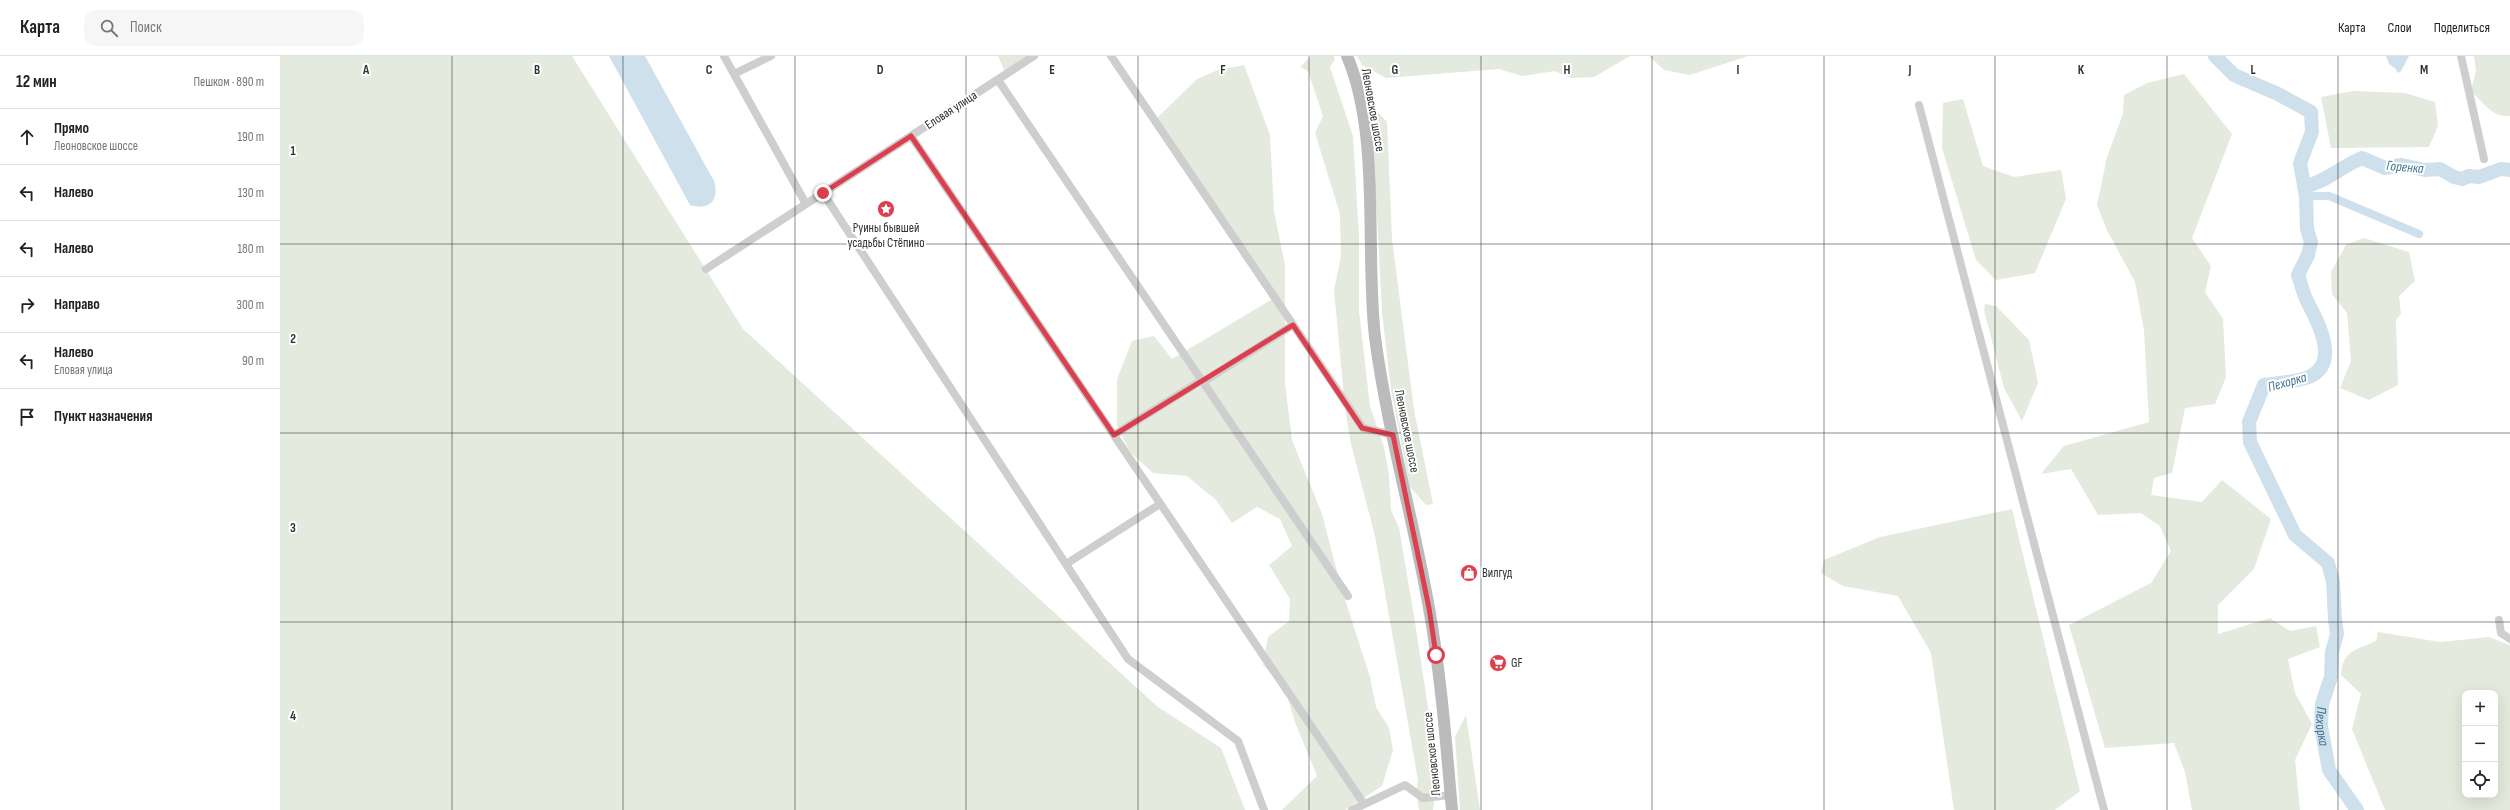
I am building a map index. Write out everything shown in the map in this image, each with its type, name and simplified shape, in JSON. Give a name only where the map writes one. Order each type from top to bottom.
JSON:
[{"type":"main road","name":"Леоновское шоссе","points":[[1347,56],[1356,85],[1365,134],[1372,309],[1393,435],[1429,608],[1452,810]]},
{"type":"street","points":[[724,56],[806,204]]},
{"type":"street","points":[[734,74],[771,56]]},
{"type":"street","name":"Еловая улица","points":[[706,269],[1034,56]]},
{"type":"street","points":[[1111,56],[1362,428],[1393,435]]},
{"type":"street","points":[[2461,56],[2484,159]]},
{"type":"street","points":[[998,80],[1348,596]]},
{"type":"street","points":[[1919,106],[2104,810]]},
{"type":"street","points":[[911,136],[1364,804]]},
{"type":"street","points":[[823,193],[1128,659],[1238,741],[1264,810]]},
{"type":"street","points":[[1114,435],[1293,325]]},
{"type":"street","points":[[1066,564],[1160,504]]},
{"type":"street","points":[[2499,620],[2501,633],[2510,639]]},
{"type":"street","points":[[1352,810],[1405,785],[1423,798],[1451,795]]},
{"type":"shaded area","points":[[280,56],[572,56],[743,329],[1158,707],[1221,748],[1245,810],[280,810]]},
{"type":"shaded area","points":[[998,56],[1034,56],[1006,74]]},
{"type":"shaded area","points":[[1311,56],[1334,56],[1335,59],[1330,67],[1353,136],[1359,236],[1359,311],[1370,406],[1384,447],[1389,475],[1391,510],[1399,528],[1415,622],[1432,734],[1436,788],[1433,810],[1419,810],[1416,793],[1418,780],[1375,536],[1351,444],[1345,408],[1334,290],[1341,257],[1340,214],[1315,133],[1323,116],[1308,71],[1300,67]]},
{"type":"shaded area","points":[[1357,56],[1630,56],[1594,77],[1571,78],[1555,71],[1522,76],[1499,69],[1386,78],[1362,65]]},
{"type":"shaded area","points":[[1649,56],[1748,56],[1690,75],[1664,70]]},
{"type":"shaded area","points":[[2474,56],[2510,56],[2510,116],[2503,116],[2493,112],[2471,91],[2476,70]]},
{"type":"shaded area","points":[[1244,65],[1270,135],[1274,211],[1285,265],[1285,383],[1292,440],[1322,514],[1341,587],[1370,677],[1376,707],[1389,728],[1393,750],[1382,786],[1345,810],[1282,810],[1317,776],[1295,722],[1284,686],[1263,665],[1268,637],[1289,621],[1290,599],[1269,565],[1292,546],[1280,519],[1257,507],[1232,523],[1216,500],[1187,476],[1153,473],[1130,452],[1117,426],[1117,379],[1132,341],[1154,336],[1172,359],[1274,298],[1157,118],[1197,79],[1218,70]]},
{"type":"shaded area","points":[[2184,74],[2232,134],[2192,238],[2211,266],[2205,292],[2223,319],[2226,377],[2215,404],[2185,408],[2172,473],[2154,478],[2151,495],[2202,502],[2222,480],[2271,519],[2254,569],[2218,605],[2218,634],[2270,618],[2290,631],[2316,626],[2320,647],[2288,659],[2295,693],[2312,724],[2295,760],[2300,810],[2192,810],[2185,772],[2174,743],[2105,748],[2069,625],[2151,583],[2171,551],[2160,526],[2141,513],[2098,515],[2071,469],[2041,474],[2064,446],[2149,422],[2144,330],[2135,282],[2107,230],[2097,205],[2107,157],[2123,114],[2124,95],[2147,83]]},
{"type":"shaded area","points":[[2353,91],[2405,93],[2435,102],[2438,126],[2429,147],[2331,148],[2321,97]]},
{"type":"shaded area","points":[[1963,99],[1983,166],[2014,177],[2061,170],[2066,199],[2035,273],[1996,280],[1976,260],[1942,148],[1943,103]]},
{"type":"shaded area","points":[[1373,106],[1387,122],[1392,239],[1414,410],[1433,504],[1426,505],[1410,487],[1391,390],[1382,312],[1377,215],[1367,116]]},
{"type":"shaded area","points":[[2364,238],[2409,252],[2415,281],[2399,296],[2401,314],[2396,320],[2398,385],[2369,400],[2340,388],[2351,361],[2347,313],[2332,294],[2331,272],[2346,245]]},
{"type":"shaded area","points":[[1985,304],[1996,306],[2029,340],[2038,383],[2022,421],[2004,388],[1984,310]]},
{"type":"shaded area","points":[[2012,509],[2080,791],[2055,810],[1954,810],[1931,653],[1898,596],[1843,586],[1821,573],[1824,560],[1880,537]]},
{"type":"shaded area","points":[[2378,632],[2440,642],[2489,637],[2510,645],[2510,810],[2385,810],[2352,729],[2361,694],[2341,675],[2344,661],[2351,652],[2376,641]]},
{"type":"shaded area","points":[[1466,715],[1480,810],[1460,810],[1455,737]]},
{"type":"water","points":[[609,56],[645,56],[714,181],[714,199],[708,205],[690,205]]},
{"type":"water","points":[[2386,56],[2409,56],[2401,71],[2397,73],[2396,69],[2389,64]]},
{"type":"waterway","name":"Пехорка","points":[[2215,56],[2234,75],[2278,94],[2311,112],[2312,132],[2300,163],[2306,196],[2307,229],[2311,242],[2308,255],[2298,275],[2324,341],[2324,362],[2319,370],[2304,379],[2264,385],[2249,422],[2250,442],[2295,535],[2328,563],[2333,581],[2337,634],[2332,652],[2331,677],[2322,704],[2321,726],[2329,770],[2357,810]]},
{"type":"waterway","name":"Горенка","points":[[2304,187],[2327,178],[2362,158],[2385,168],[2402,165],[2425,170],[2440,169],[2454,177],[2462,179],[2469,176],[2479,177],[2501,169],[2510,170]]},
{"type":"waterway","points":[[2306,196],[2329,196],[2419,234]]},
{"type":"place","name":"Руины бывшей усадьбы Стёпино","points":[[886,209]]},
{"type":"place","name":"Вилгуд","points":[[1469,573]]},
{"type":"place","name":"GF","points":[[1498,663]]},
{"type":"route","points":[[823,193],[911,136],[1114,435],[1202,380],[1203,382],[1293,325],[1362,428],[1393,435],[1415,536],[1429,608],[1436,655]]}]
